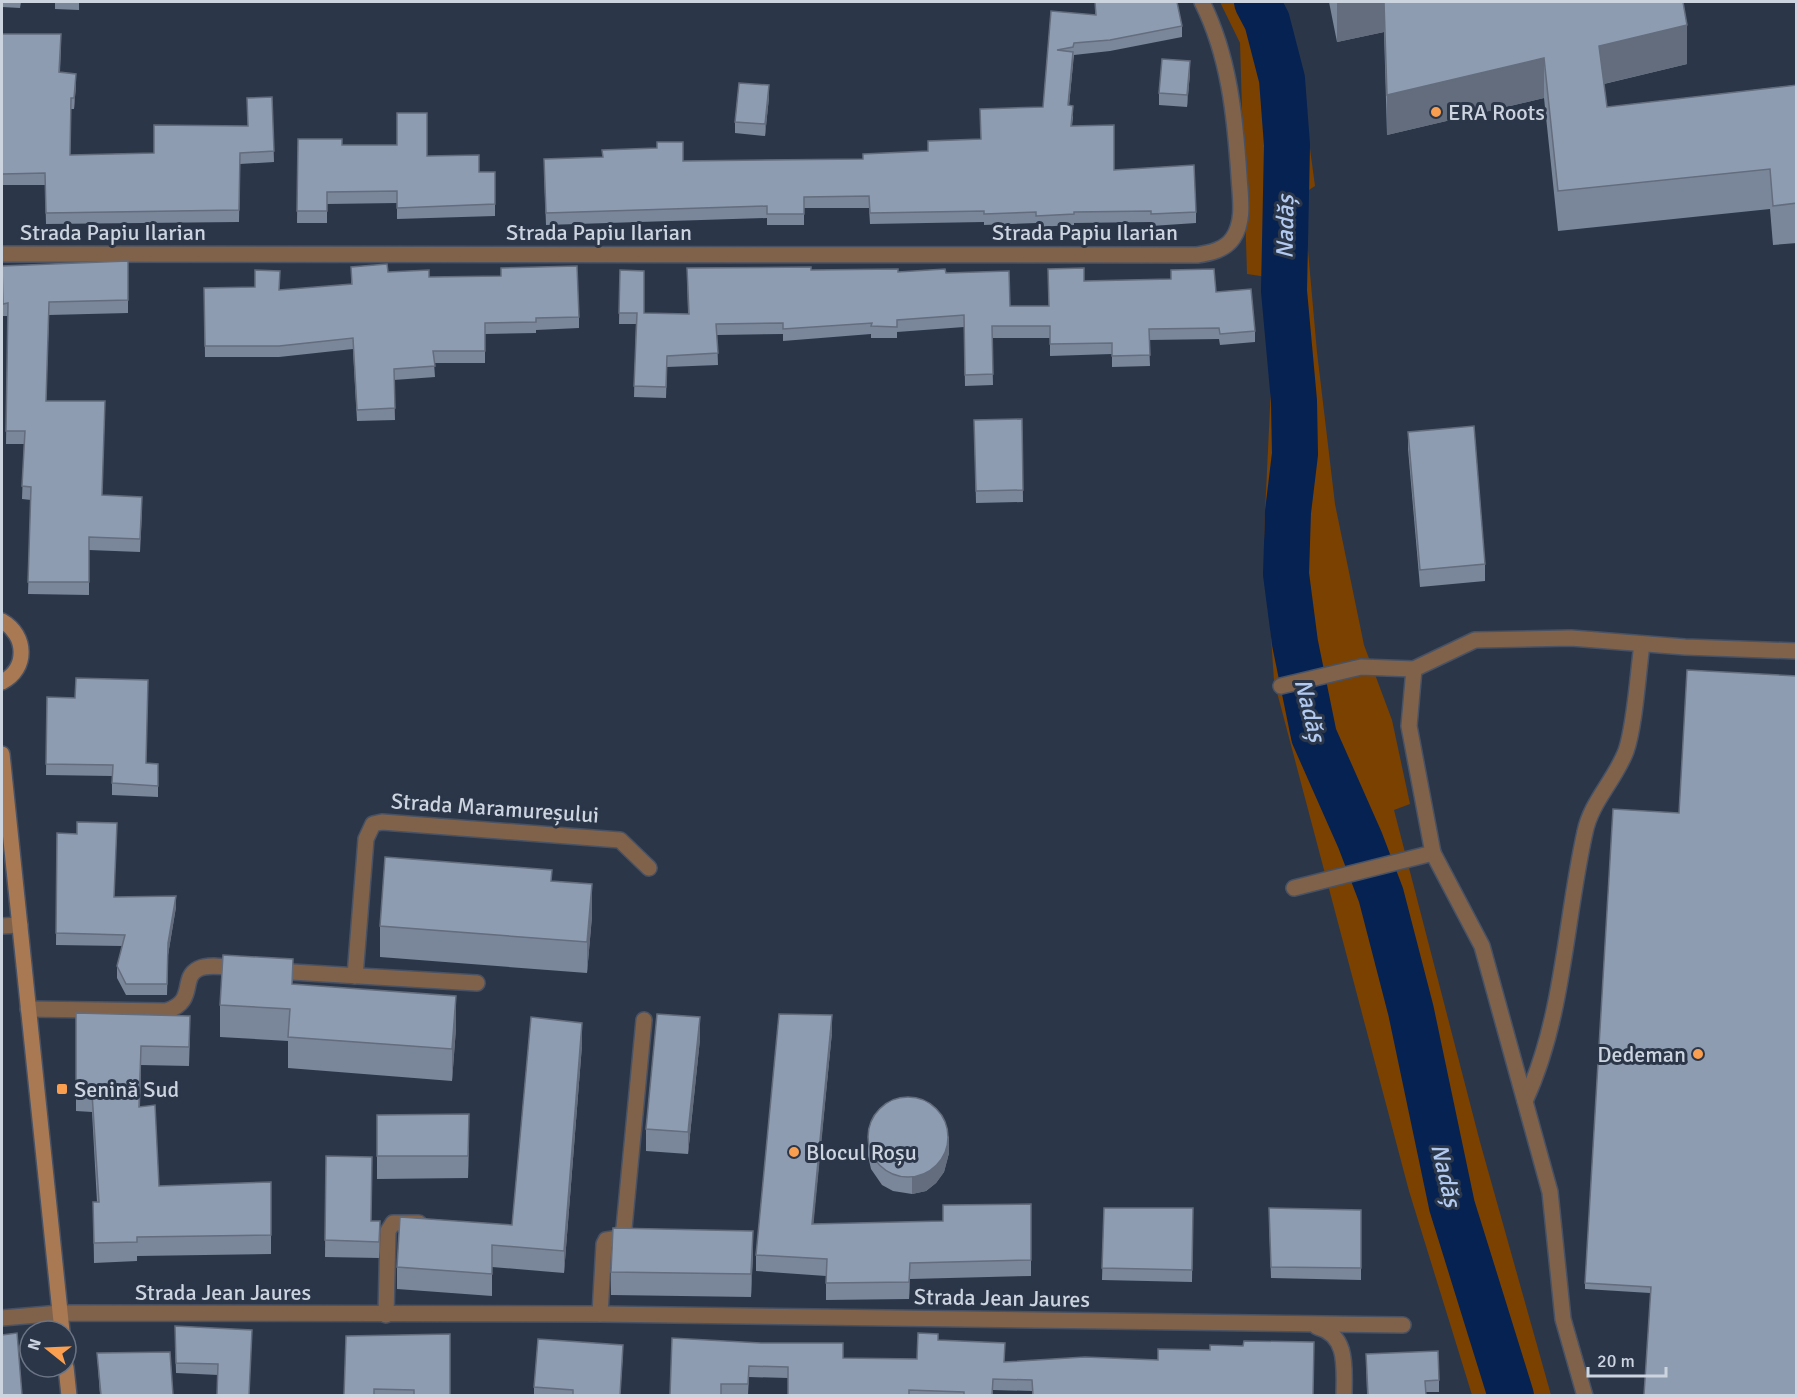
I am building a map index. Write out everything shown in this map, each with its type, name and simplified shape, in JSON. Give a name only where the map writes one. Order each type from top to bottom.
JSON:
[{"type":"main road","points":[[2,621],[16,633],[22,654],[13,674],[2,682]]},
{"type":"main road","points":[[2,754],[61,1319]]},
{"type":"main road","points":[[67,1379],[69,1395]]},
{"type":"street","name":"Strada Papiu Ilarian","points":[[2,254],[1197,255],[1216,251],[1233,239],[1241,217],[1234,112],[1217,39],[1202,2]]},
{"type":"street","points":[[1281,686],[1361,667],[1414,669],[1475,640],[1571,638],[1642,644],[1797,651]]},
{"type":"street","points":[[1525,1101],[1541,1067],[1562,969],[1585,829],[1595,805],[1609,785],[1626,750],[1642,644]]},
{"type":"street","points":[[1414,669],[1408,726],[1433,853],[1482,946],[1550,1192],[1563,1319],[1585,1395]]},
{"type":"street","name":"Strada Maramureșului","points":[[355,976],[366,839],[373,824],[382,822],[620,840],[650,868]]},
{"type":"street","points":[[1294,888],[1433,853]]},
{"type":"street","points":[[2,926],[20,925]]},
{"type":"street","points":[[28,1009],[166,1011],[178,1008],[185,1001],[191,976],[197,969],[207,966],[477,983]]},
{"type":"street","points":[[600,1314],[604,1244],[610,1238],[620,1238],[624,1228],[644,1020]]},
{"type":"street","points":[[386,1315],[391,1225],[398,1222],[433,1224]]},
{"type":"street","name":"Strada Jean Jaures","points":[[2,1318],[60,1313],[600,1314],[1402,1325]]},
{"type":"street","points":[[1308,1325],[1326,1329],[1338,1339],[1344,1357],[1344,1395]]},
{"type":"shaded area","points":[[1220,2],[1273,2],[1298,59],[1315,186],[1303,194],[1317,352],[1335,504],[1364,645],[1392,720],[1410,804],[1394,810],[1480,1142],[1551,1395],[1472,1395],[1409,1191],[1274,681],[1264,534],[1272,365],[1267,277],[1247,274],[1240,43]]},
{"type":"building","points":[[1095,2],[1177,2],[1182,26],[1110,40],[1074,43],[1073,47],[1057,50],[1073,52],[1068,105],[1073,106],[1071,126],[1114,125],[1114,170],[1194,165],[1196,212],[1151,214],[1151,211],[1074,212],[1074,214],[1036,216],[1036,212],[984,214],[984,211],[870,213],[869,196],[804,197],[804,214],[767,214],[767,206],[546,213],[544,159],[603,157],[602,150],[657,148],[657,142],[683,142],[683,161],[863,159],[863,154],[928,151],[928,141],[981,139],[980,109],[1043,107],[1051,11],[1096,15]]},
{"type":"building","points":[[1384,2],[1683,2],[1687,25],[1599,46],[1607,107],[1797,85],[1797,203],[1773,206],[1770,169],[1558,191],[1544,58],[1387,95]]},
{"type":"building","points":[[2,34],[61,34],[59,72],[76,74],[74,98],[71,98],[70,155],[154,153],[154,125],[248,126],[247,98],[272,97],[274,151],[240,153],[239,210],[46,213],[45,173],[2,174]]},
{"type":"building","points":[[1162,59],[1190,61],[1187,95],[1159,93]]},
{"type":"building","points":[[739,83],[769,85],[765,124],[735,122]]},
{"type":"building","points":[[397,113],[427,113],[427,156],[479,155],[479,172],[495,172],[495,204],[397,208],[397,191],[327,192],[327,211],[297,211],[298,139],[342,139],[342,145],[397,145]]},
{"type":"building","points":[[128,261],[128,300],[49,302],[46,401],[105,401],[102,495],[142,497],[140,539],[89,537],[89,582],[28,582],[31,487],[22,486],[25,431],[6,431],[8,303],[3,304],[2,266]]},
{"type":"building","points":[[387,264],[388,272],[429,270],[429,277],[501,276],[501,268],[577,266],[579,317],[536,318],[536,322],[485,323],[485,351],[433,351],[435,366],[394,369],[395,408],[357,410],[353,338],[279,346],[205,346],[204,288],[255,287],[255,270],[280,271],[279,290],[352,284],[351,267]]},
{"type":"building","points":[[811,267],[811,270],[898,269],[898,272],[945,269],[946,273],[1009,271],[1010,306],[1049,306],[1048,269],[1084,268],[1084,281],[1171,279],[1171,270],[1214,269],[1216,292],[1251,289],[1255,331],[1220,334],[1219,328],[1149,329],[1150,355],[1112,356],[1112,343],[1050,344],[1050,326],[992,326],[993,374],[965,375],[964,315],[897,320],[897,327],[871,326],[872,323],[783,329],[783,323],[716,324],[718,353],[667,356],[666,387],[634,386],[637,313],[619,313],[620,270],[644,271],[644,313],[689,314],[687,268]]},
{"type":"building","points":[[1022,419],[1023,490],[976,491],[974,420]]},
{"type":"building","points":[[1474,426],[1485,564],[1420,570],[1408,432]]},
{"type":"building","name":"Dedeman","points":[[1687,670],[1797,676],[1797,1395],[1644,1395],[1651,1287],[1585,1283],[1613,809],[1679,813]]},
{"type":"building","points":[[76,678],[148,680],[146,763],[158,764],[158,786],[112,783],[113,765],[46,764],[47,697],[75,698]]},
{"type":"building","points":[[77,822],[117,823],[114,897],[176,896],[168,943],[167,984],[126,984],[117,966],[125,935],[56,933],[57,833],[77,834]]},
{"type":"building","points":[[385,857],[552,870],[551,881],[592,884],[587,942],[380,926]]},
{"type":"building","points":[[223,955],[293,959],[292,984],[456,996],[452,1049],[288,1037],[290,1009],[220,1005]]},
{"type":"building","points":[[76,1013],[190,1016],[189,1047],[141,1046],[139,1107],[155,1105],[159,1186],[271,1182],[271,1235],[137,1237],[137,1242],[94,1243],[93,1202],[99,1202],[92,1093],[76,1092]]},
{"type":"building","points":[[657,1014],[700,1017],[688,1132],[646,1129]]},
{"type":"building","points":[[779,1014],[832,1015],[812,1224],[943,1221],[943,1205],[1031,1204],[1031,1260],[910,1263],[909,1282],[826,1283],[827,1259],[756,1255]]},
{"type":"building","points":[[531,1017],[582,1023],[564,1251],[492,1245],[492,1274],[397,1267],[400,1217],[512,1225]]},
{"type":"building","points":[[908,1097],[923,1100],[936,1109],[945,1122],[948,1137],[945,1152],[936,1165],[923,1174],[908,1177],[893,1174],[880,1165],[871,1152],[868,1137],[871,1122],[880,1109],[893,1100]]},
{"type":"building","points":[[469,1114],[468,1156],[377,1156],[377,1115]]},
{"type":"building","points":[[326,1156],[372,1157],[371,1221],[380,1221],[379,1242],[325,1240]]},
{"type":"building","points":[[1104,1208],[1193,1208],[1192,1270],[1102,1268]]},
{"type":"building","points":[[1269,1208],[1361,1210],[1361,1268],[1271,1267]]},
{"type":"building","points":[[613,1228],[753,1231],[751,1274],[611,1272]]},
{"type":"building","points":[[175,1326],[252,1330],[249,1395],[217,1395],[218,1364],[176,1363]]},
{"type":"building","points":[[17,1333],[18,1379],[21,1379],[22,1395],[2,1395],[2,1335]]},
{"type":"building","points":[[918,1333],[938,1334],[938,1340],[1005,1343],[1004,1362],[1085,1357],[1158,1360],[1158,1349],[1210,1350],[1210,1345],[1243,1346],[1244,1341],[1314,1342],[1313,1395],[1033,1395],[1032,1380],[993,1379],[992,1395],[909,1390],[909,1395],[788,1395],[788,1367],[749,1366],[748,1384],[721,1384],[721,1395],[670,1395],[672,1338],[761,1343],[843,1343],[843,1358],[917,1359]]},
{"type":"building","points":[[450,1334],[450,1395],[414,1395],[414,1390],[374,1389],[374,1395],[344,1395],[346,1336]]},
{"type":"building","points":[[538,1339],[623,1345],[620,1395],[573,1395],[573,1390],[534,1387]]},
{"type":"building","points":[[1438,1351],[1439,1380],[1425,1381],[1426,1395],[1368,1395],[1366,1354]]},
{"type":"building","points":[[170,1352],[173,1395],[101,1395],[97,1353]]},
{"type":"waterway","name":"Nadăș","points":[[1257,2],[1267,21],[1282,79],[1287,145],[1284,291],[1294,401],[1295,454],[1288,512],[1286,574],[1295,643],[1314,736],[1360,840],[1381,895],[1411,1011],[1452,1206],[1511,1396]]},
{"type":"place","name":"ERA Roots","points":[[1436,112]]},
{"type":"place","name":"Dedeman","points":[[1698,1054]]},
{"type":"place","name":"Senină Sud","points":[[62,1089]]},
{"type":"place","name":"Blocul Roșu","points":[[794,1152]]}]
